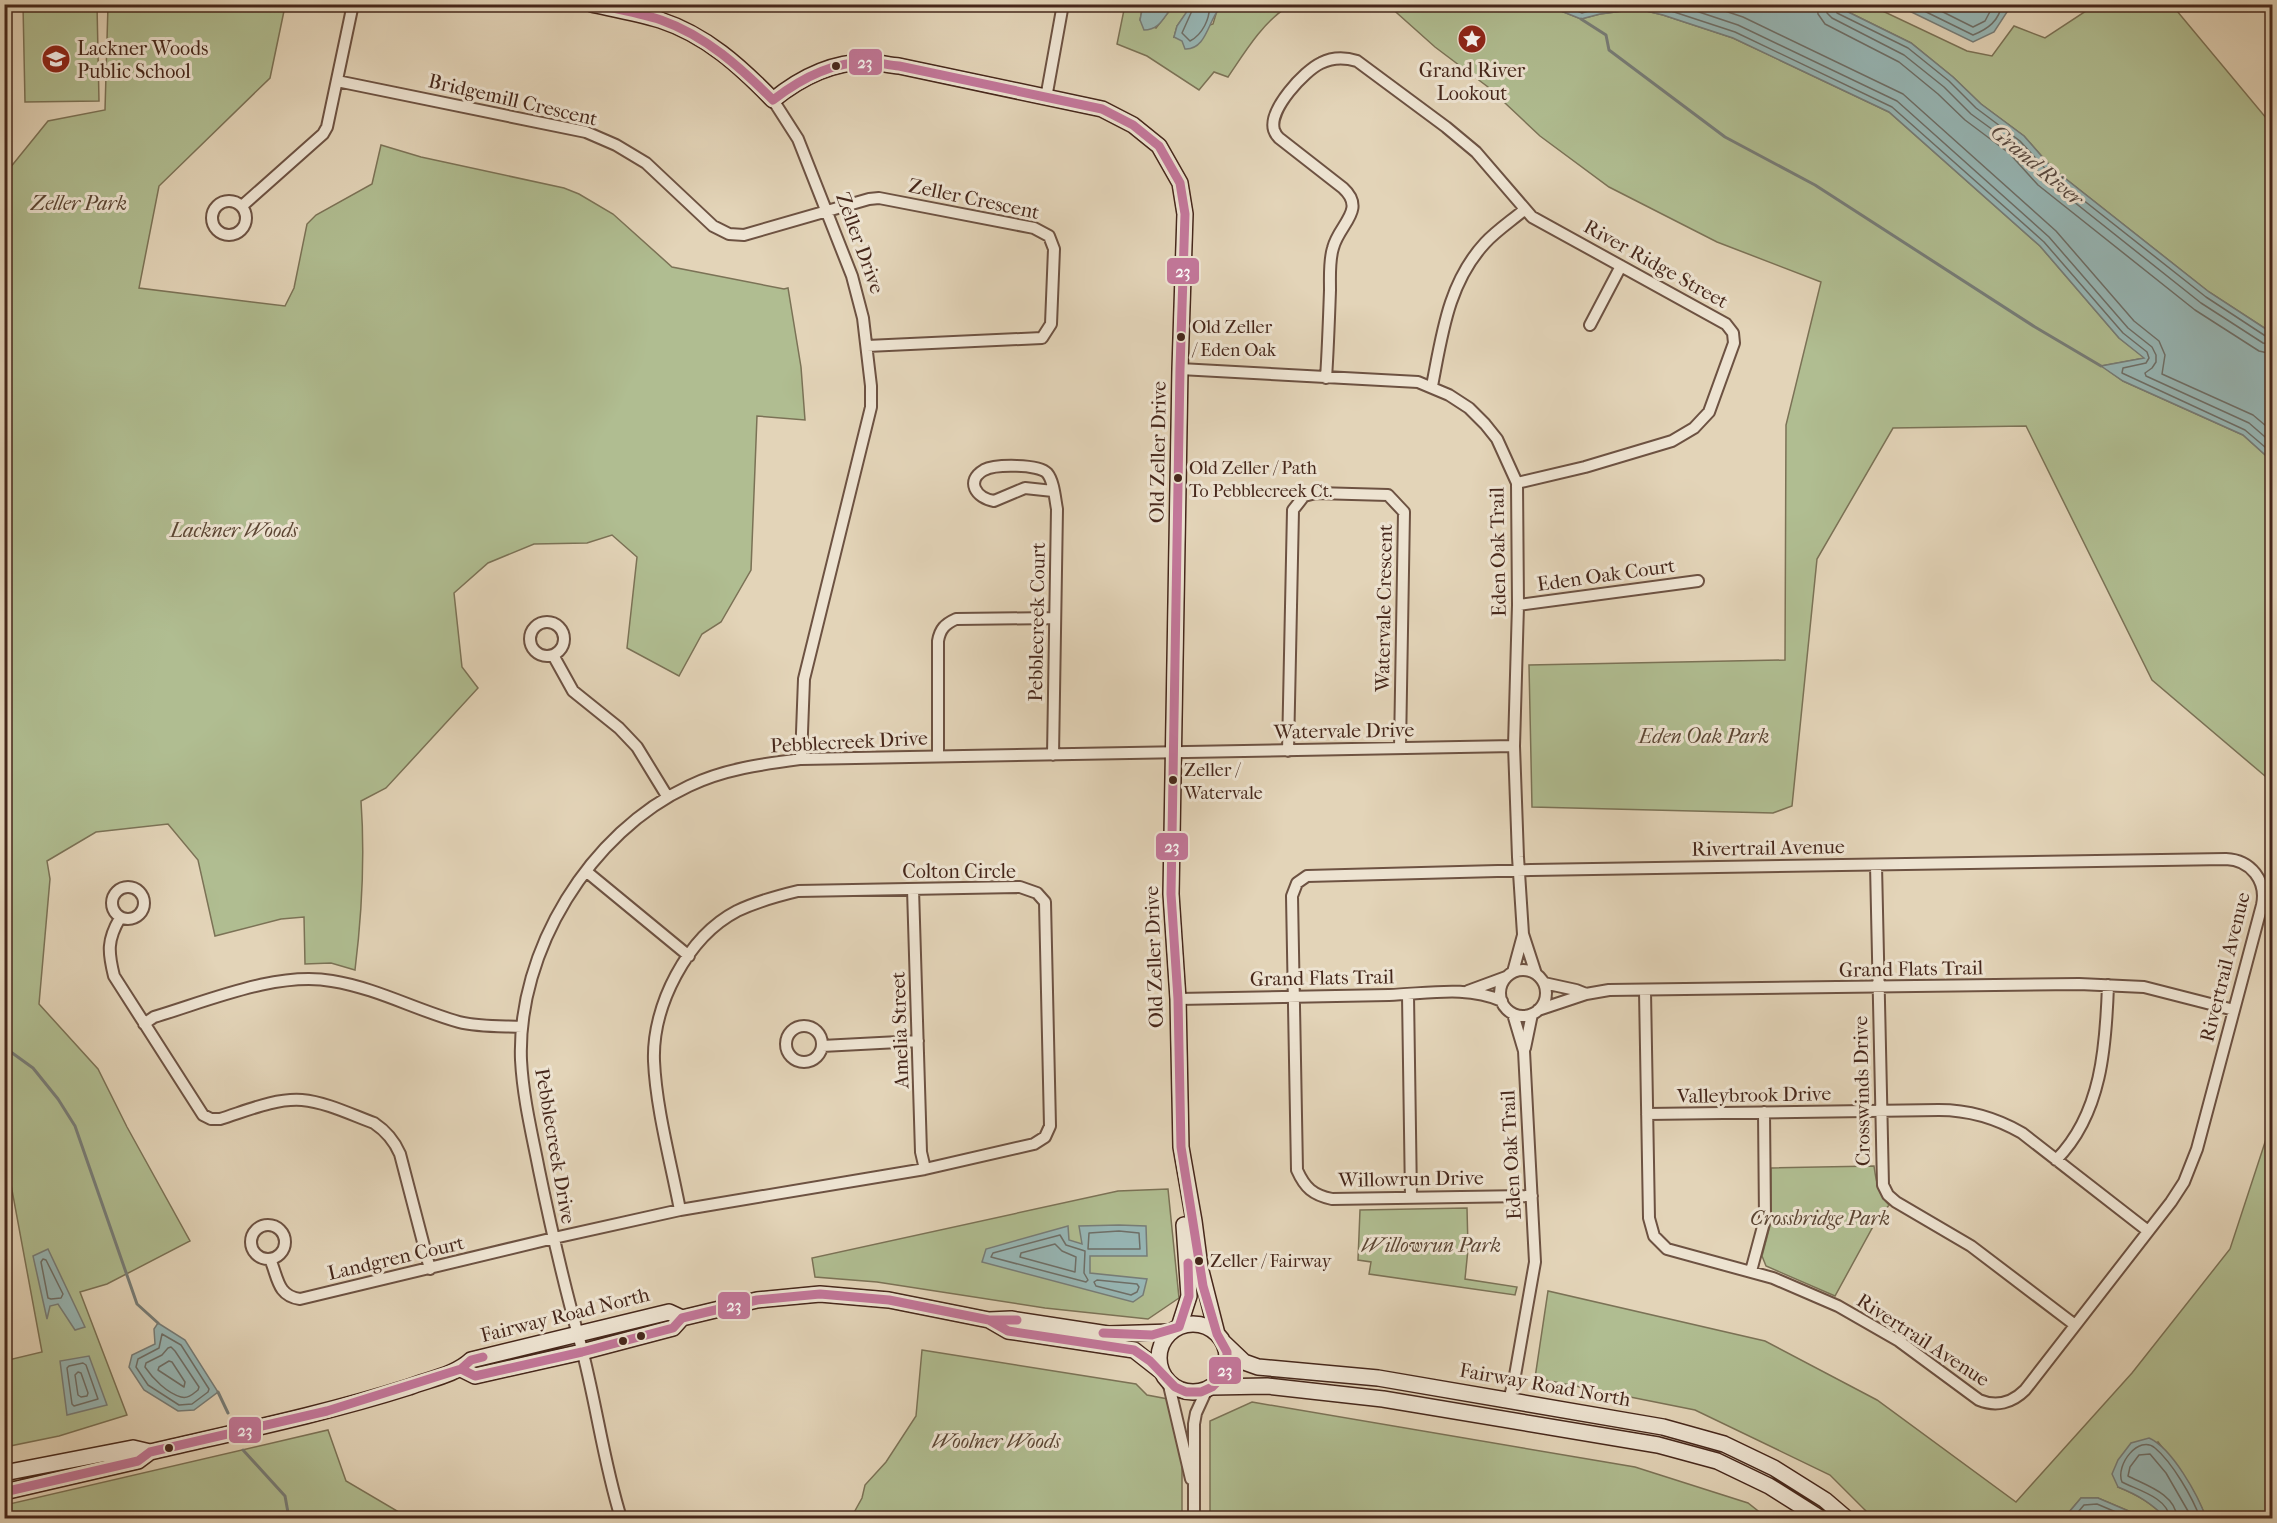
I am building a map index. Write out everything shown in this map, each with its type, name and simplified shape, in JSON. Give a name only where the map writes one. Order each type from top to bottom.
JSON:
[{"type":"main road","name":"Zeller Drive","points":[[591,4],[662,21],[690,32],[730,58],[773,100]]},
{"type":"main road","name":"Old Zeller Drive","points":[[773,100],[820,71],[842,65],[867,62],[899,66],[1102,109],[1133,125],[1159,147],[1180,183],[1185,214],[1180,369],[1171,894],[1178,999],[1181,1147],[1203,1286],[1220,1338]]},
{"type":"main road","name":"Old Zeller Drive","points":[[1175,1330],[1189,1296],[1184,1223],[1185,1174]]},
{"type":"main road","name":"Fairway Road North","points":[[4,1492],[138,1461],[150,1452],[327,1411],[461,1369],[475,1376],[580,1343],[673,1328],[682,1318],[757,1300],[820,1294],[889,1300],[989,1320],[1011,1319],[1108,1334],[1175,1330]]},
{"type":"main road","name":"Fairway Road North","points":[[989,1320],[1008,1331],[1134,1350],[1165,1376]]},
{"type":"main road","points":[[1193,1324],[1203,1326],[1220,1338],[1227,1352],[1227,1366],[1221,1378],[1210,1388],[1186,1392],[1175,1387],[1165,1376],[1159,1356],[1161,1347],[1175,1330],[1193,1324]]},
{"type":"main road","name":"Fairway Road North","points":[[1220,1338],[1244,1362],[1258,1367],[1378,1378],[1663,1427],[1724,1444],[1774,1468],[1825,1500],[1846,1518]]},
{"type":"main road","name":"Fairway Road North","points":[[1210,1388],[1267,1386],[1383,1399],[1658,1445],[1717,1461],[1768,1486],[1820,1518]]},
{"type":"main road","name":"Fairway Road North","points":[[4,1473],[133,1448],[150,1452]]},
{"type":"street","points":[[242,206],[323,134],[327,127],[353,4]]},
{"type":"street","points":[[1046,98],[1063,4]]},
{"type":"street","name":"River Ridge Street","points":[[1326,378],[1331,252],[1338,234],[1353,210],[1354,203],[1350,194],[1343,188],[1287,146],[1274,130],[1274,119],[1284,98],[1310,70],[1320,63],[1346,57],[1357,61],[1446,127],[1476,153],[1532,217],[1726,324],[1733,333],[1734,343],[1709,412],[1694,428],[1672,441],[1585,467],[1517,483]]},
{"type":"street","name":"Bridgemill Crescent","points":[[337,81],[586,132],[623,149],[646,163],[713,226],[729,234],[744,235],[827,212]]},
{"type":"street","name":"Zeller Drive","points":[[773,100],[798,139],[852,276],[863,318],[871,386],[870,407],[804,679],[801,759]]},
{"type":"street","name":"Zeller Crescent","points":[[827,212],[869,199],[890,200],[1034,228],[1049,236],[1054,249],[1052,324],[1042,338],[867,346]]},
{"type":"street","points":[[1432,386],[1451,299],[1459,278],[1484,244],[1524,210]]},
{"type":"street","points":[[1590,325],[1621,266]]},
{"type":"street","name":"Eden Oak Trail","points":[[1180,369],[1418,382],[1432,386],[1468,408],[1497,439],[1517,483],[1518,604],[1514,746],[1518,870],[1523,934],[1536,974]]},
{"type":"street","name":"Pebblecreek Court","points":[[1053,491],[1025,488],[994,501],[979,496],[975,482],[978,474],[992,467],[1024,466],[1041,469],[1049,474],[1053,491],[1057,509],[1053,755]]},
{"type":"street","name":"Watervale Crescent","points":[[1288,751],[1293,510],[1304,495],[1316,493],[1388,495],[1404,512],[1400,748]]},
{"type":"street","name":"Eden Oak Court","points":[[1518,604],[1698,580]]},
{"type":"street","points":[[938,756],[938,641],[940,631],[947,623],[956,619],[1055,618]]},
{"type":"street","points":[[553,655],[573,691],[619,728],[637,747],[667,796]]},
{"type":"street","name":"Watervale Drive","points":[[1174,753],[1514,746]]},
{"type":"street","name":"Pebblecreek Drive","points":[[621,1518],[554,1238],[526,1107],[521,1060],[522,1027],[530,979],[549,930],[568,895],[606,847],[624,829],[667,796],[718,774],[747,767],[801,759],[1174,753]]},
{"type":"street","name":"Rivertrail Avenue","points":[[1294,997],[1292,896],[1297,883],[1307,876],[1518,870],[2226,859],[2238,861],[2249,867],[2257,876],[2262,887],[2263,899],[2194,1161],[2178,1192],[2020,1394],[2010,1401],[1991,1404],[1973,1396],[1919,1354],[1859,1317],[1802,1290],[1751,1271],[1673,1252],[1662,1246],[1654,1236],[1649,1218],[1645,991]]},
{"type":"street","name":"Crosswinds Drive","points":[[1876,865],[1882,1179],[1892,1199],[1981,1253],[2075,1325]]},
{"type":"street","points":[[587,872],[689,956]]},
{"type":"street","name":"Colton Circle","points":[[554,1238],[680,1210],[925,1169],[1034,1144],[1045,1137],[1050,1126],[1045,902],[1037,892],[1020,887],[798,891],[768,899],[735,912],[711,931],[689,956],[673,980],[664,1002],[655,1037],[656,1083],[680,1210]]},
{"type":"street","name":"Amelia Street","points":[[913,889],[921,1152],[925,1169]]},
{"type":"street","points":[[120,918],[111,933],[109,955],[114,976],[203,1115],[211,1119],[220,1119],[274,1103],[303,1100],[374,1123],[387,1133],[400,1154],[429,1269]]},
{"type":"street","name":"Eden Oak Trail","points":[[1510,975],[1523,934]]},
{"type":"street","points":[[1529,971],[1536,974],[1544,983],[1546,998],[1535,1012],[1519,1016],[1513,1014],[1502,1001],[1501,988],[1510,975],[1529,971]]},
{"type":"street","name":"Grand Flats Trail","points":[[1467,991],[1510,975]]},
{"type":"street","points":[[144,1024],[154,1017],[270,982],[300,979],[330,980],[360,987],[460,1022],[522,1027]]},
{"type":"street","name":"Grand Flats Trail","points":[[1544,983],[1586,994]]},
{"type":"street","points":[[2056,1160],[2076,1137],[2091,1103],[2106,1041],[2108,985]]},
{"type":"street","name":"Grand Flats Trail","points":[[1535,1012],[1586,994],[1609,990],[2108,985],[2130,985],[2159,990],[2234,1010]]},
{"type":"street","name":"Grand Flats Trail","points":[[1178,999],[1408,995],[1467,991],[1502,1001]]},
{"type":"street","points":[[1408,995],[1411,1198]]},
{"type":"street","name":"Willowrun Drive","points":[[1294,997],[1297,1170],[1309,1191],[1332,1199],[1532,1196]]},
{"type":"street","name":"Eden Oak Trail","points":[[1524,1051],[1535,1012]]},
{"type":"street","name":"Eden Oak Trail","points":[[1509,1400],[1535,1262],[1524,1051],[1513,1014]]},
{"type":"street","points":[[822,1046],[918,1041]]},
{"type":"street","name":"Valleybrook Drive","points":[[1647,1114],[1946,1110],[1977,1114],[2011,1127],[2148,1231]]},
{"type":"street","points":[[1751,1271],[1765,1219],[1764,1112]]},
{"type":"street","name":"Landgren Court","points":[[270,1259],[284,1293],[290,1298],[300,1299],[554,1238]]},
{"type":"street","points":[[1165,1376],[1194,1487]]},
{"type":"street","points":[[1194,1518],[1194,1424],[1196,1413],[1210,1388]]},
{"type":"green space","points":[[23,5],[97,5],[99,101],[25,102]]},
{"type":"green space","name":"Lackner Woods","points":[[108,5],[254,5],[284,11],[270,78],[159,186],[139,288],[285,306],[294,288],[307,224],[316,215],[372,184],[381,145],[421,157],[564,188],[613,214],[672,267],[788,288],[801,367],[805,420],[757,416],[751,570],[721,622],[702,634],[679,676],[627,648],[637,557],[612,535],[587,543],[534,544],[488,563],[454,593],[462,667],[478,688],[386,788],[361,801],[362,885],[355,970],[331,963],[305,964],[304,917],[281,919],[215,936],[198,860],[168,824],[96,832],[47,861],[50,879],[39,1004],[98,1069],[190,1241],[107,1284],[80,1292],[127,1415],[59,1436],[5,1447],[4,1361],[42,1352],[4,1147],[5,174],[48,121],[105,110]]},
{"type":"green space","points":[[1125,5],[1143,5],[1140,20],[1156,28],[1174,5],[1192,5],[1177,26],[1174,37],[1213,24],[1216,14],[1215,5],[1297,5],[1286,8],[1269,22],[1228,77],[1214,72],[1199,90],[1147,56],[1117,44]]},
{"type":"green space","name":"Eden Oak Park","points":[[1388,5],[1546,5],[1581,19],[1638,9],[1733,38],[1889,112],[2040,246],[2119,338],[2145,358],[2102,366],[2123,381],[2243,435],[2272,461],[2272,782],[2152,680],[2026,426],[1893,428],[1817,559],[1792,806],[1773,813],[1532,807],[1529,665],[1785,660],[1786,425],[1821,282],[1717,242],[1609,187],[1540,136],[1488,87],[1435,47]]},
{"type":"green space","points":[[1834,5],[1870,5],[1967,51],[1992,56],[2014,26],[2045,38],[2095,5],[2172,5],[2272,125],[2272,333],[2209,292],[2052,168],[2024,136],[1981,104],[1953,77],[1911,43]]},
{"type":"green space","points":[[2272,1121],[2272,1518],[2206,1518],[2179,1469],[2158,1442],[2118,1487],[2144,1500],[2166,1518],[2145,1518],[2098,1498],[2081,1498],[2067,1518],[1873,1518],[1830,1475],[1695,1410],[1535,1378],[1548,1291],[1765,1341],[1877,1400],[2016,1502],[2132,1373],[2230,1249]]},
{"type":"green space","name":"Crossbridge Park","points":[[1874,1166],[1880,1192],[1889,1205],[1875,1223],[1835,1296],[1766,1266],[1762,1256],[1771,1222],[1771,1168]]},
{"type":"green space","points":[[1168,1189],[1179,1298],[1148,1319],[1045,1308],[877,1282],[815,1277],[812,1258],[1118,1191]]},
{"type":"green space","name":"Willowrun Park","points":[[1467,1208],[1468,1249],[1465,1279],[1517,1287],[1515,1295],[1369,1274],[1371,1262],[1358,1260],[1360,1210]]},
{"type":"green space","name":"Woolner Woods","points":[[922,1350],[1136,1384],[1147,1395],[1168,1399],[1182,1418],[1182,1518],[851,1518],[862,1498],[865,1485],[886,1462],[916,1416]]},
{"type":"green space","points":[[1252,1402],[1635,1467],[1748,1503],[1767,1518],[1210,1518],[1210,1421]]},
{"type":"green space","points":[[328,1430],[346,1481],[409,1518],[5,1518],[5,1505]]},
{"type":"water","points":[[1143,4],[1174,5],[1158,25],[1144,30],[1140,20]]},
{"type":"water","points":[[1192,4],[1215,5],[1217,12],[1202,41],[1192,48],[1185,49],[1182,41],[1174,37],[1177,26]]},
{"type":"water","points":[[2007,4],[2009,9],[1994,32],[1973,42],[1897,5]]},
{"type":"water","name":"Grand River","points":[[1546,5],[1834,5],[1911,43],[1953,77],[1981,104],[2024,136],[2052,168],[2209,292],[2272,333],[2272,461],[2243,435],[2123,381],[2101,366],[2144,358],[2119,338],[2040,246],[1889,112],[1733,38],[1663,15],[1638,9],[1581,19]]},
{"type":"water","points":[[1068,1226],[1069,1240],[1082,1244],[1079,1226],[1146,1226],[1147,1256],[1090,1256],[1090,1273],[1147,1279],[1143,1295],[1133,1302],[982,1262],[986,1249]]},
{"type":"water","points":[[48,1249],[85,1327],[75,1330],[58,1304],[50,1306],[47,1319],[33,1256]]},
{"type":"water","points":[[158,1323],[185,1340],[218,1392],[194,1410],[178,1411],[144,1390],[129,1367],[132,1355],[155,1344],[154,1329]]},
{"type":"water","points":[[89,1356],[107,1405],[67,1415],[60,1361]]},
{"type":"water","points":[[2149,1438],[2166,1451],[2183,1473],[2206,1518],[2166,1518],[2144,1500],[2118,1487],[2112,1474],[2118,1460],[2131,1443]]},
{"type":"water","points":[[2081,1498],[2098,1498],[2145,1518],[2067,1518]]},
{"type":"waterway","points":[[1581,19],[1606,35],[1609,50],[1725,137],[1815,185],[2035,327],[2101,366]]},
{"type":"waterway","points":[[4,1047],[33,1068],[58,1099],[75,1126],[137,1304],[158,1323]]},
{"type":"waterway","points":[[218,1392],[228,1413]]},
{"type":"waterway","points":[[243,1450],[285,1496],[289,1518]]},
{"type":"transit line","name":"23","points":[[593,4],[661,20],[693,35],[735,64],[773,100],[794,85],[829,68],[875,62],[1102,109],[1133,125],[1159,146],[1180,183],[1185,214],[1180,369],[1171,894],[1178,999],[1181,1147],[1203,1286],[1217,1334],[1227,1352],[1227,1366],[1221,1378],[1212,1387],[1201,1392],[1186,1392],[1175,1387],[1150,1361],[1134,1350],[1008,1331],[989,1320]]},
{"type":"transit line","name":"23","points":[[1103,1333],[1152,1335],[1179,1327],[1189,1296],[1188,1263]]},
{"type":"transit line","name":"23","points":[[461,1369],[475,1376],[582,1352],[673,1328],[682,1318],[757,1300],[820,1294],[889,1300],[989,1320],[1017,1320]]},
{"type":"transit line","name":"23","points":[[4,1492],[138,1461],[150,1452],[327,1411],[461,1369],[471,1360],[483,1357]]},
{"type":"place","name":"Grand River Lookout","points":[[1472,39]]},
{"type":"place","name":"Lackner Woods Public School","points":[[56,59]]},
{"type":"place","name":"Old Zeller / Eden Oak","points":[[1181,337]]},
{"type":"place","name":"Old Zeller / Path To Pebblecreek Ct.","points":[[1178,478]]},
{"type":"place","name":"Zeller / Watervale","points":[[1173,780]]},
{"type":"place","name":"Zeller / Fairway","points":[[1199,1261]]},
{"type":"park label","name":"Zeller Park","points":[[79,203]]}]
